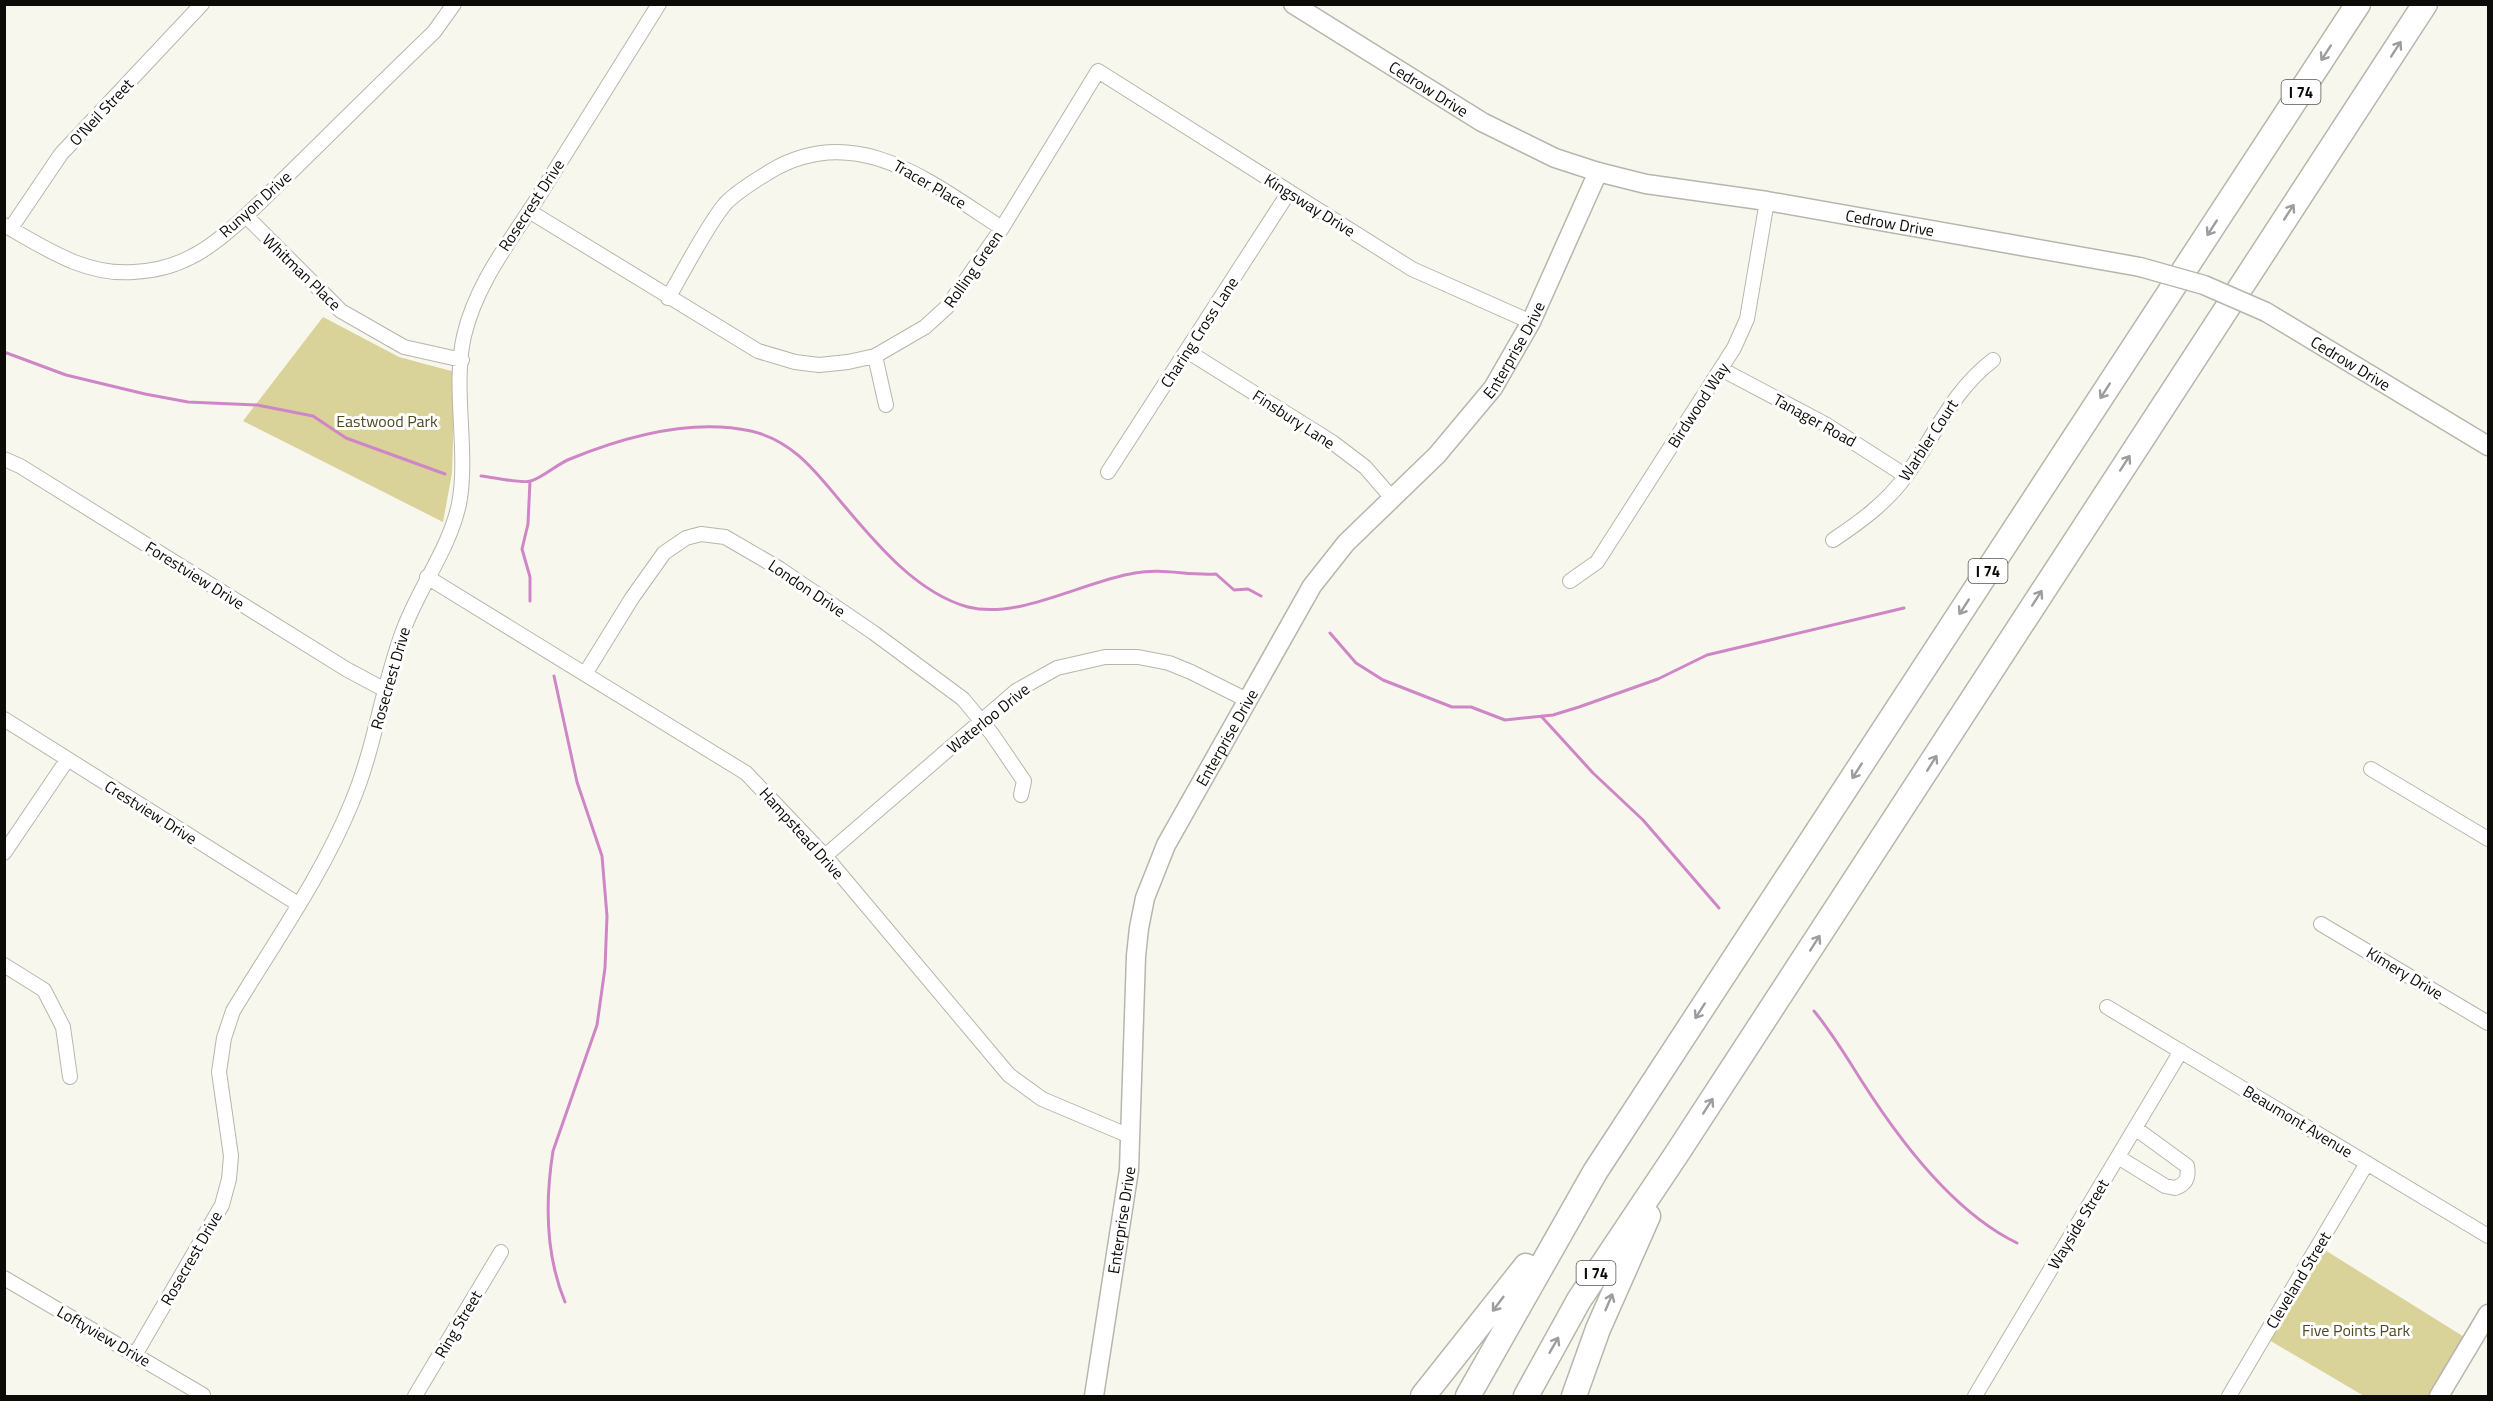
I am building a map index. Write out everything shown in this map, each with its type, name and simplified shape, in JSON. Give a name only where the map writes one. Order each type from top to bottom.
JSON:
[{"type":"highway","name":"I 74","points":[[1468,1396],[1595,1172],[2358,4]]},
{"type":"highway","name":"I 74","points":[[1526,1396],[1586,1290],[2425,4]]},
{"type":"highway","points":[[1574,1396],[1609,1301],[1676,1155]]},
{"type":"highway","points":[[1423,1396],[1486,1319],[1595,1172]]},
{"type":"street","name":"O'Neil Street","points":[[8,226],[61,154],[202,4]]},
{"type":"street","name":"Runyon Drive","points":[[8,226],[78,264],[105,271],[133,272],[164,268],[193,256],[246,216],[434,32],[454,4]]},
{"type":"street","name":"Rosecrest Drive","points":[[135,1355],[222,1205],[229,1179],[231,1156],[219,1072],[224,1038],[233,1011],[328,853],[352,802],[387,691],[394,653],[427,577],[452,533],[460,499],[464,336],[483,287],[497,258],[529,212],[659,4]]},
{"type":"street","name":"Cedrow Drive","points":[[1293,4],[1481,121],[1555,158],[1646,184],[1767,201],[2140,267],[2204,285],[2266,312],[2488,446]]},
{"type":"street","name":"Rolling Green","points":[[529,212],[758,351],[785,360],[819,365],[875,356],[926,327],[946,308],[1002,228],[1098,71]]},
{"type":"street","name":"Kingsway Drive","points":[[1098,71],[1412,269],[1531,321]]},
{"type":"street","name":"Tracer Place","points":[[668,298],[725,204],[782,164],[813,154],[847,152],[892,161],[1002,228]]},
{"type":"street","name":"Enterprise Drive","points":[[1094,1396],[1132,1137],[1136,956],[1145,898],[1166,845],[1312,586],[1346,543],[1474,413],[1506,368],[1531,321],[1599,172]]},
{"type":"street","name":"Charing Cross Lane","points":[[1108,472],[1289,192]]},
{"type":"street","name":"Birdwood Way","points":[[1570,581],[1597,562],[1722,369],[1747,319],[1767,201]]},
{"type":"street","name":"Whitman Place","points":[[246,216],[341,311],[404,347],[462,360]]},
{"type":"street","name":"Finsbury Lane","points":[[1187,351],[1332,442],[1365,467],[1392,498]]},
{"type":"street","points":[[875,356],[886,405]]},
{"type":"street","name":"Warbler Court","points":[[1833,540],[1870,514],[1906,476],[1962,387],[1993,360]]},
{"type":"street","name":"Tanager Road","points":[[1722,369],[1825,424],[1906,476]]},
{"type":"street","name":"Forestview Drive","points":[[4,459],[387,691]]},
{"type":"street","name":"London Drive","points":[[585,674],[632,598],[664,553],[686,538],[714,534],[734,541],[874,633],[963,699],[982,721],[1024,781],[1021,795]]},
{"type":"street","name":"Hampstead Drive","points":[[427,577],[746,773],[825,856],[1009,1075],[1042,1099],[1132,1137]]},
{"type":"street","name":"Waterloo Drive","points":[[825,856],[1016,691],[1041,675],[1074,662],[1105,657],[1138,657],[1169,663],[1247,700]]},
{"type":"street","name":"Crestview Drive","points":[[4,719],[298,904]]},
{"type":"street","points":[[4,853],[67,760]]},
{"type":"street","points":[[2371,769],[2488,839]]},
{"type":"street","name":"Kimery Drive","points":[[2321,924],[2488,1023]]},
{"type":"street","points":[[4,964],[44,990],[63,1027],[70,1077]]},
{"type":"street","name":"Beaumont Avenue","points":[[2107,1007],[2488,1236]]},
{"type":"street","name":"Wayside Street","points":[[1975,1396],[2181,1051]]},
{"type":"street","points":[[2118,1157],[2165,1186],[2175,1188],[2186,1181],[2189,1175],[2187,1166],[2135,1128]]},
{"type":"street","name":"Cleveland Street","points":[[2229,1396],[2367,1163]]},
{"type":"street","name":"Ring Street","points":[[415,1396],[501,1252]]},
{"type":"street","name":"Loftyview Drive","points":[[4,1278],[203,1395]]},
{"type":"street","points":[[2439,1396],[2488,1314]]},
{"type":"green space","name":"Eastwood Park","points":[[323,317],[399,357],[455,372],[452,473],[443,522],[243,421]]},
{"type":"green space","name":"Five Points Park","points":[[2320,1247],[2469,1340],[2434,1396],[2364,1396],[2264,1337]]},
{"type":"waterway","points":[[4,352],[66,375],[145,394],[188,402],[257,405],[313,416],[346,438],[445,474]]},
{"type":"waterway","points":[[481,476],[531,481],[565,461],[613,443],[682,428],[705,427],[751,431],[779,442],[802,459],[882,549],[914,578],[949,600],[968,607],[988,610],[1030,604],[1115,577],[1145,572],[1216,574],[1234,590],[1248,589],[1261,596]]},
{"type":"waterway","points":[[530,481],[528,524],[522,549],[530,577],[530,601]]},
{"type":"waterway","points":[[1330,633],[1356,663],[1383,680],[1452,707],[1471,707],[1505,720],[1553,715],[1658,679],[1707,655],[1904,608]]},
{"type":"waterway","points":[[554,676],[577,782],[602,856],[607,916],[605,968],[597,1025],[553,1151],[550,1170],[548,1209],[550,1247],[558,1284],[565,1302]]},
{"type":"waterway","points":[[1541,716],[1593,773],[1643,820],[1719,908]]},
{"type":"waterway","points":[[1814,1011],[1834,1037],[1894,1128],[1931,1174],[1972,1214],[2017,1243]]}]
